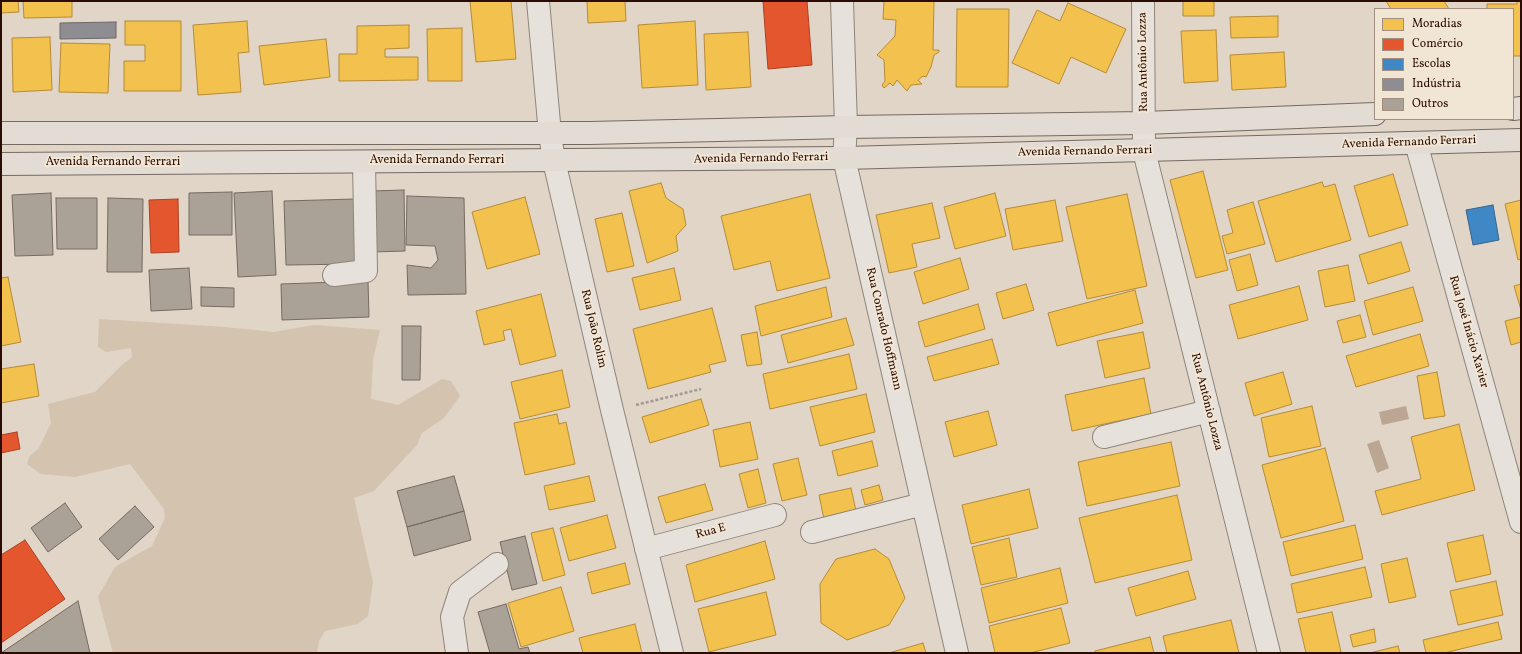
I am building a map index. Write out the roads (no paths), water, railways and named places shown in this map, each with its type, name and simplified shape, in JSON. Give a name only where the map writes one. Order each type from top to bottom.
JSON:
[{"type":"main road","points":[[1,133],[550,134],[1144,123],[1374,114]]},
{"type":"main road","name":"Avenida Fernando Ferrari","points":[[1,164],[844,158],[1521,140]]},
{"type":"street","name":"Rua João Rolim","points":[[538,1],[550,134],[554,161],[612,410],[672,653]]},
{"type":"street","name":"Rua Conrado Hoffmann","points":[[842,1],[846,128],[844,158],[957,653]]},
{"type":"street","name":"Rua Antônio Lozza","points":[[1143,1],[1144,151],[1269,653]]},
{"type":"street","name":"Rua José Inácio Xavier","points":[[1416,143],[1521,522]]},
{"type":"street","points":[[334,275],[366,271],[364,162]]},
{"type":"street","points":[[1104,438],[1209,411]]},
{"type":"street","points":[[812,532],[923,504]]},
{"type":"street","name":"Rua E","points":[[646,549],[775,515]]},
{"type":"street","points":[[457,653],[452,617],[460,592],[497,564]]}]
